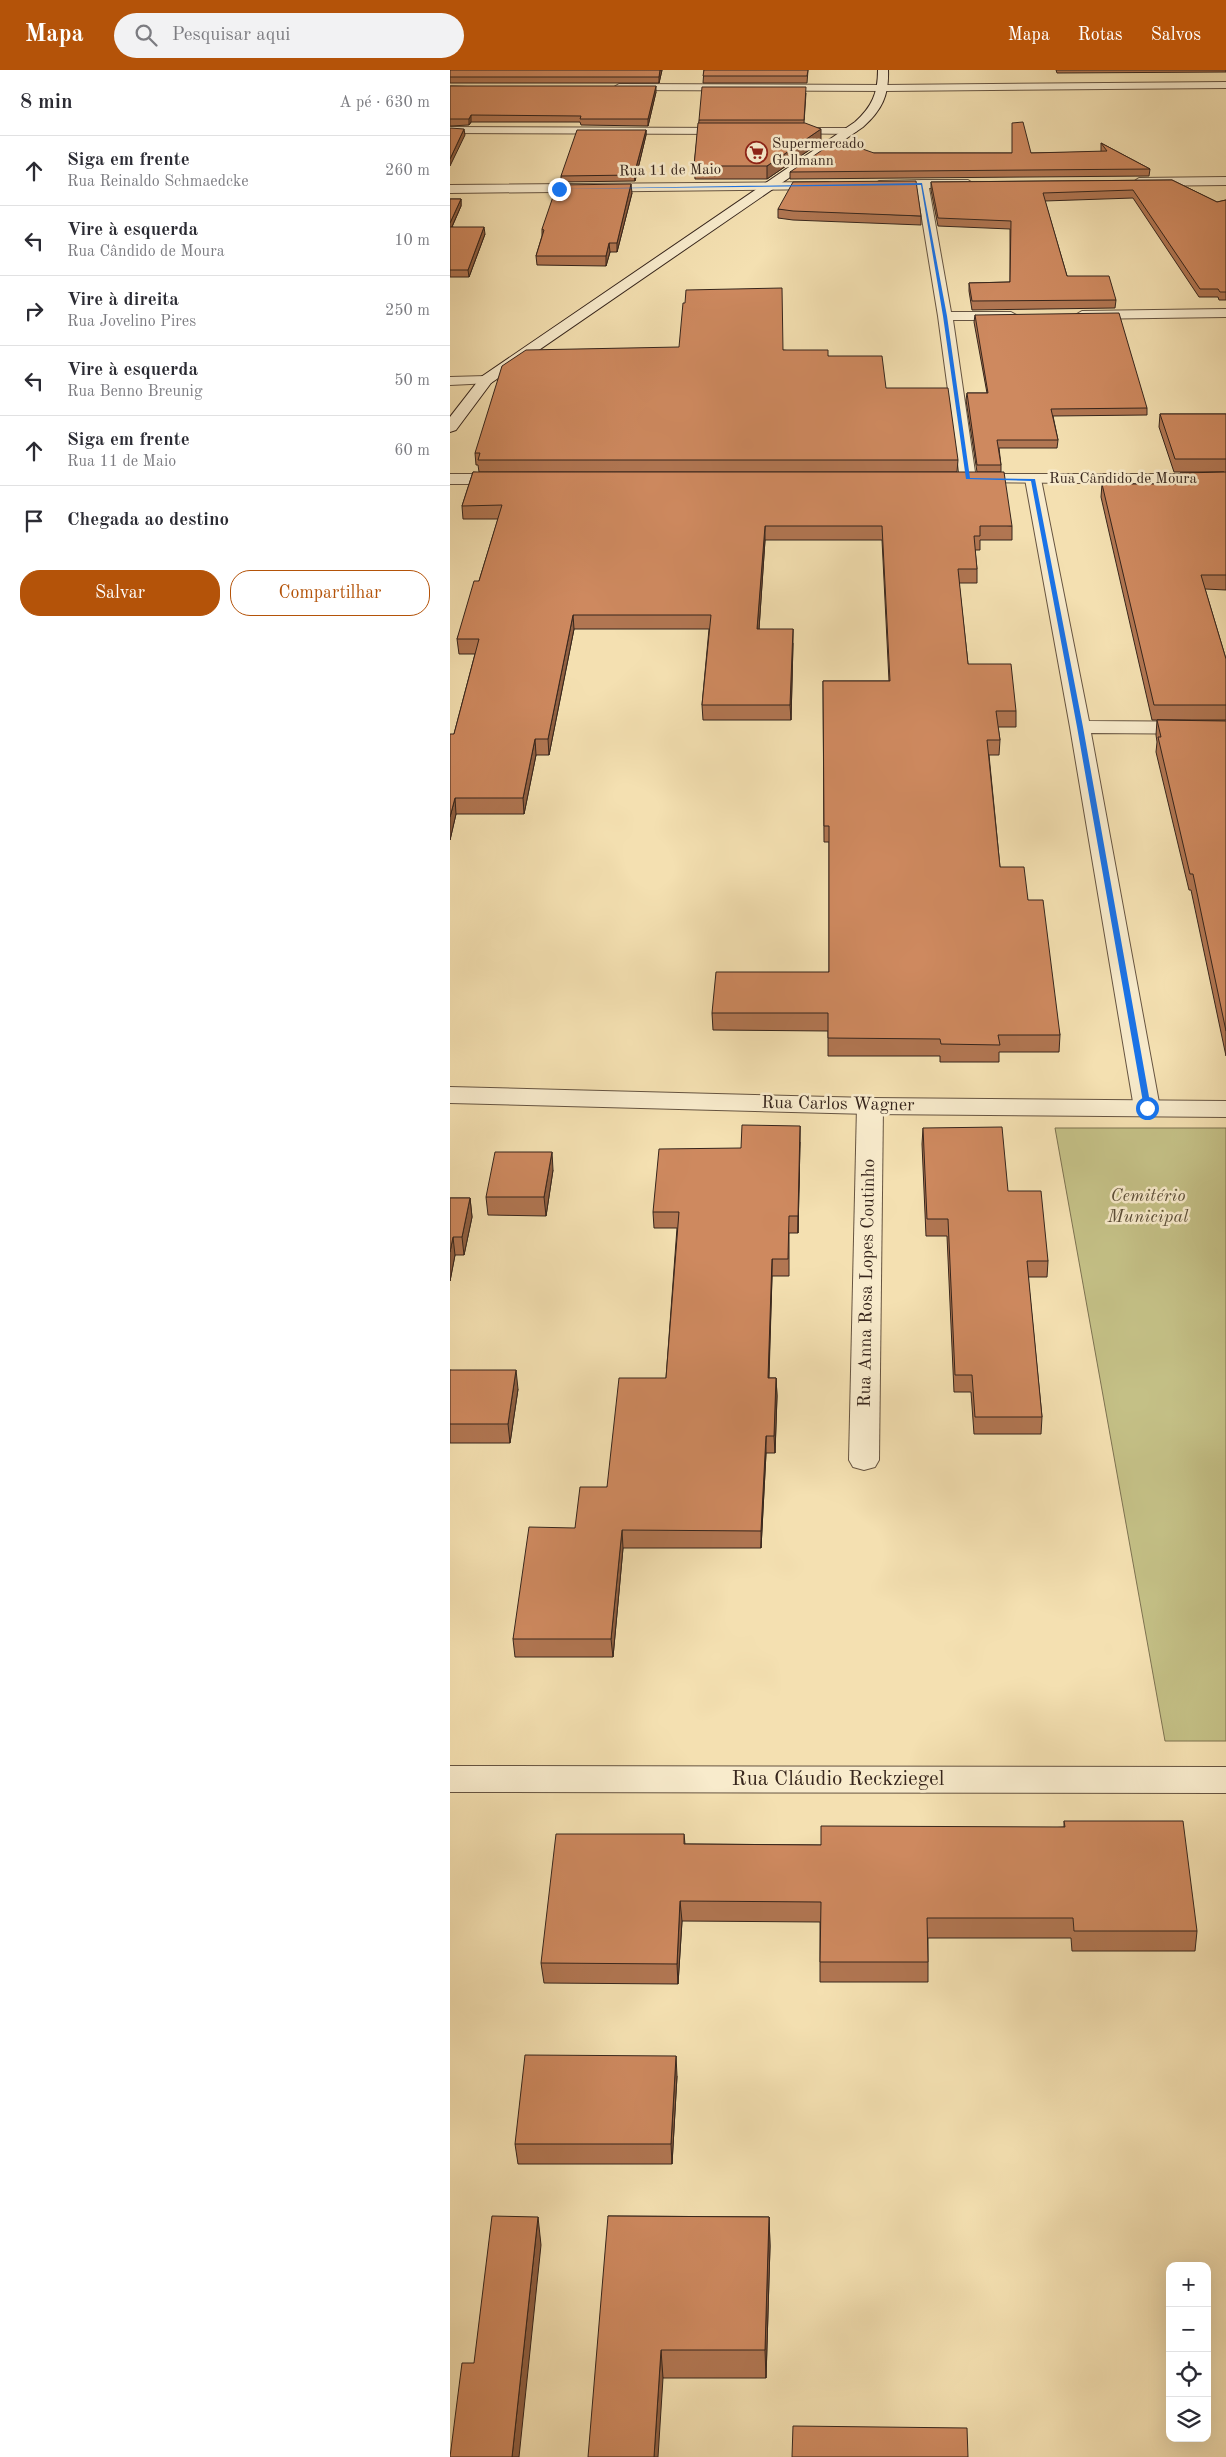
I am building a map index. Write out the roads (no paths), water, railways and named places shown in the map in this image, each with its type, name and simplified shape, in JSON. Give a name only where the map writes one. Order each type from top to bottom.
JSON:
[{"type":"street","points":[[450,427],[486,380],[851,131],[874,112],[885,88],[883,70]]},
{"type":"street","points":[[608,87],[885,88],[1226,85]]},
{"type":"street","points":[[450,130],[743,131]]},
{"type":"street","points":[[773,131],[851,131]]},
{"type":"street","points":[[1128,182],[1226,181]]},
{"type":"street","points":[[922,184],[945,316],[968,479]]},
{"type":"street","points":[[865,185],[981,184]]},
{"type":"street","name":"Rua 11 de Maio","points":[[450,189],[836,186]]},
{"type":"street","points":[[1071,315],[1226,313]]},
{"type":"street","points":[[945,316],[1023,316]]},
{"type":"street","points":[[450,381],[486,380]]},
{"type":"street","points":[[450,479],[520,479]]},
{"type":"street","name":"Rua Cândido de Moura","points":[[948,479],[1226,479]]},
{"type":"street","points":[[1033,479],[1080,727],[1147,1108]]},
{"type":"street","points":[[1080,727],[1226,728]]},
{"type":"street","name":"Rua Carlos Wagner","points":[[450,1095],[870,1106],[1226,1109]]},
{"type":"street","name":"Rua Anna Rosa Lopes Coutinho","points":[[864,1460],[870,1106]]},
{"type":"street","name":"Rua Cláudio Reckziegel","points":[[450,1779],[1226,1780]]},
{"type":"place","name":"Supermercado Gollmann","points":[[756,153]]},
{"type":"park label","name":"Cemitério Municipal","points":[[1148,1206]]}]
